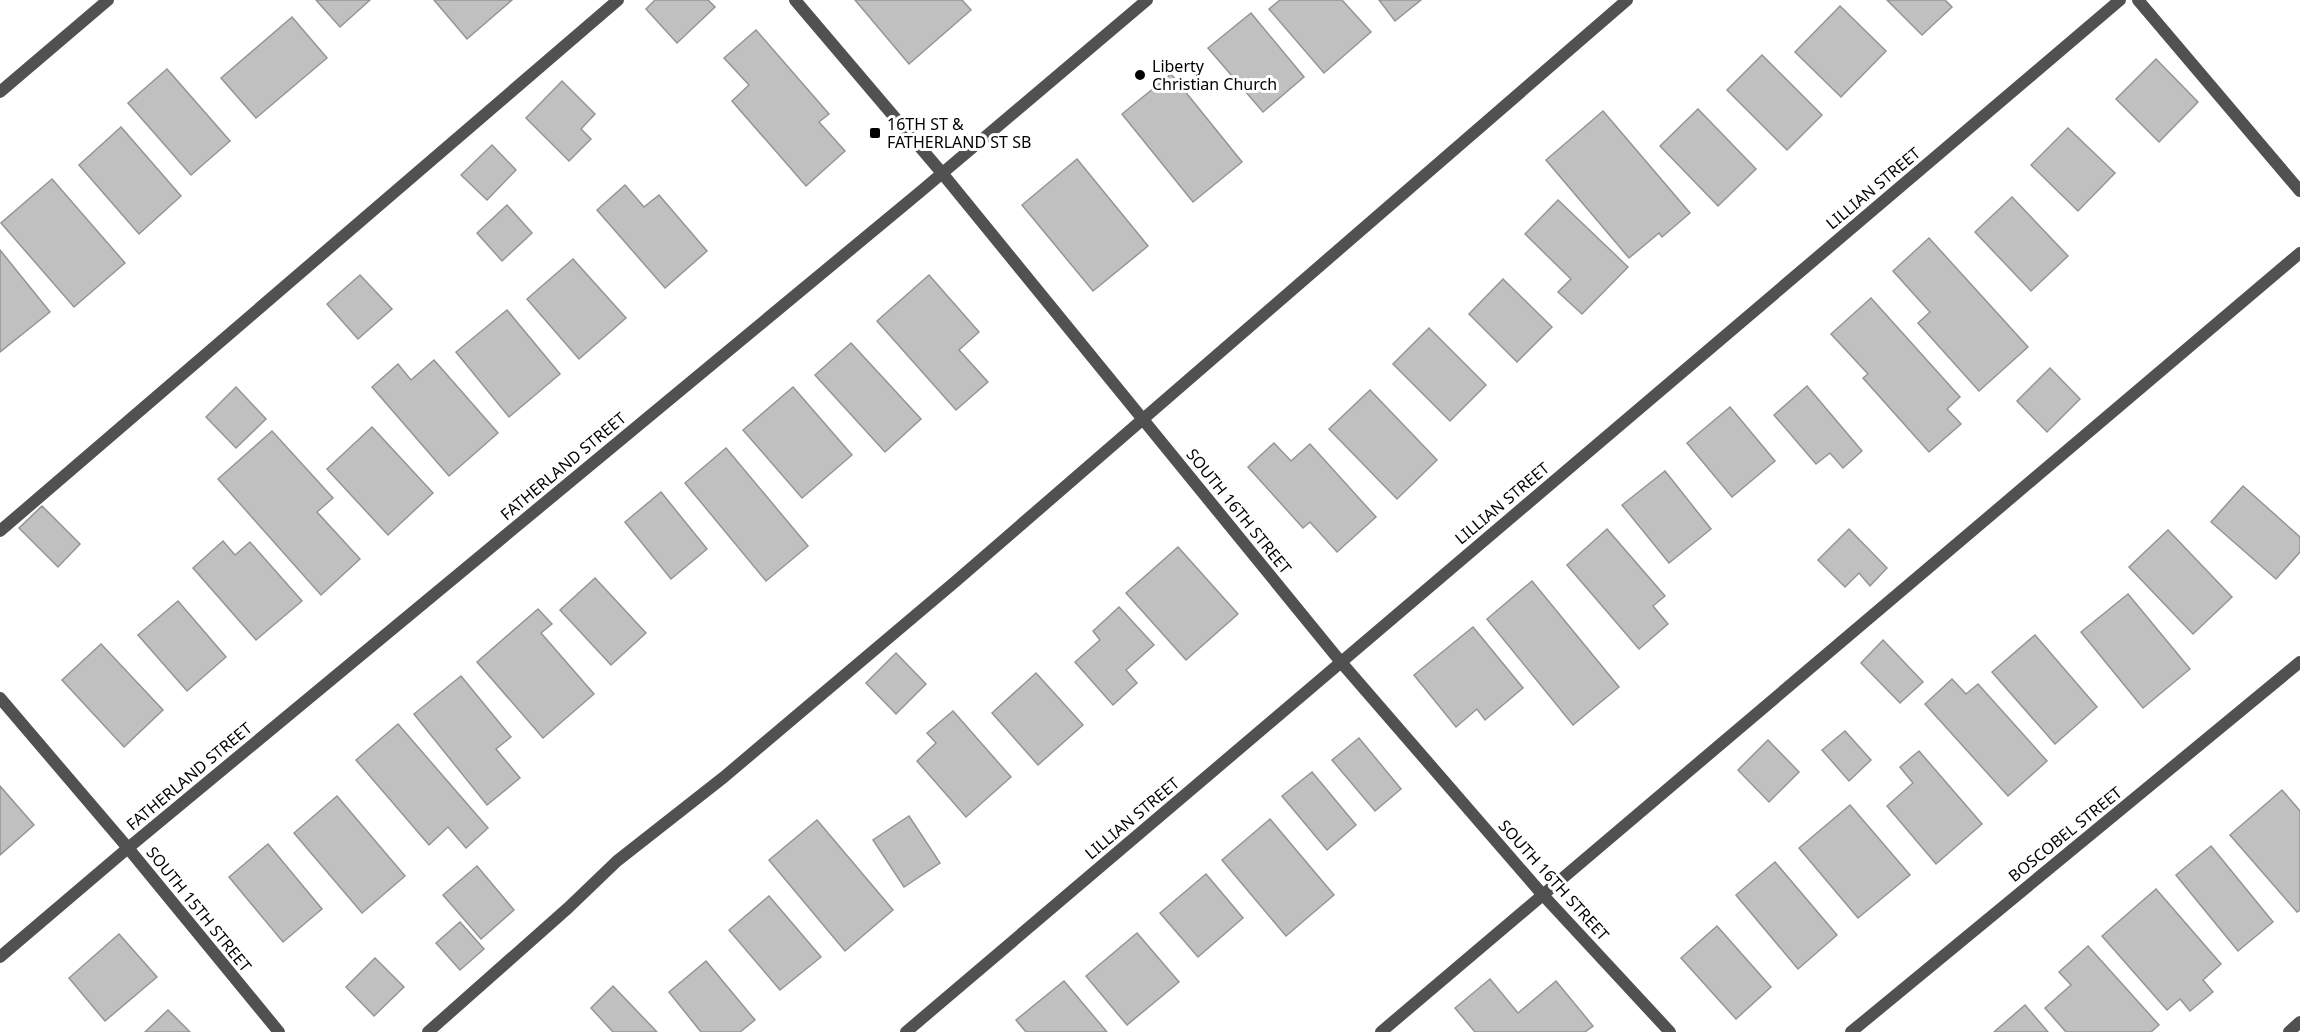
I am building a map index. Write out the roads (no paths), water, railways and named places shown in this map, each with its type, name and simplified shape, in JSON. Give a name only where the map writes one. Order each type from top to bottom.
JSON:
[{"type":"street","points":[[0,92],[108,0]]},
{"type":"street","points":[[0,531],[618,0]]},
{"type":"street","name":"SOUTH 16TH STREET","points":[[795,0],[942,173],[1340,661],[1542,894],[1670,1032]]},
{"type":"street","name":"FATHERLAND STREET","points":[[0,957],[1147,0]]},
{"type":"street","points":[[428,1032],[568,908],[617,861],[732,770],[956,581],[1627,0]]},
{"type":"street","name":"LILLIAN STREET","points":[[906,1032],[2120,0]]},
{"type":"street","points":[[2138,0],[2300,191]]},
{"type":"street","points":[[1382,1032],[2300,253]]},
{"type":"street","name":"BOSCOBEL STREET","points":[[1851,1032],[2300,662]]},
{"type":"street","name":"SOUTH 15TH STREET","points":[[0,698],[128,848],[279,1032]]},
{"type":"street","points":[[2289,1032],[2300,1022]]},
{"type":"place","name":"Liberty Christian Church","points":[[1140,75]]},
{"type":"place","name":"16TH ST & FATHERLAND ST SB","points":[[875,133]]}]
